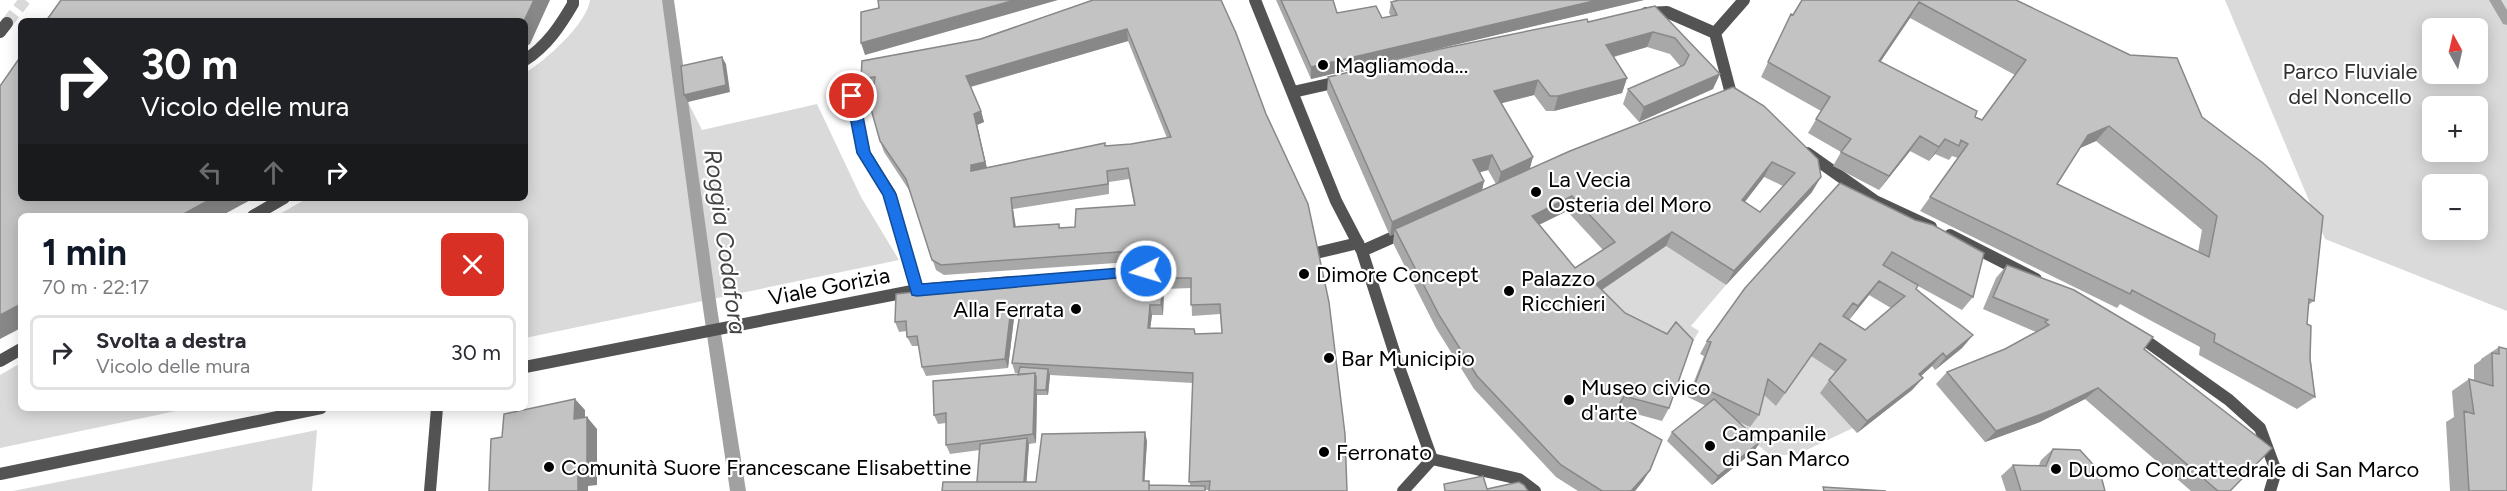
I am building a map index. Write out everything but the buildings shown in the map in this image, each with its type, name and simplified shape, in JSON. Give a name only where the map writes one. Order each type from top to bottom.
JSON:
[{"type":"street","points":[[528,58],[536,54],[553,37],[573,4],[573,0]]},
{"type":"street","points":[[1255,0],[1336,201],[1360,247],[1399,368],[1432,459]]},
{"type":"street","points":[[1715,33],[1744,0]]},
{"type":"street","points":[[1630,13],[1667,12],[1715,33]]},
{"type":"street","points":[[1715,33],[1729,94]]},
{"type":"street","points":[[1293,92],[1351,79]]},
{"type":"street","points":[[852,96],[864,153],[890,194],[917,290]]},
{"type":"street","points":[[1799,146],[1875,201],[2003,260],[2044,283]]},
{"type":"street","points":[[258,213],[279,201]]},
{"type":"street","points":[[1316,253],[1360,247],[1415,228]]},
{"type":"street","name":"Viale Gorizia","points":[[528,366],[917,290],[1031,281]]},
{"type":"street","points":[[2127,329],[2148,340],[2229,400],[2260,428],[2276,471],[2270,491]]},
{"type":"street","points":[[0,361],[18,351]]},
{"type":"street","points":[[0,474],[306,411]]},
{"type":"street","points":[[430,491],[437,411]]},
{"type":"street","points":[[1403,491],[1432,459]]},
{"type":"street","points":[[1432,459],[1520,479],[1535,491]]},
{"type":"green space","points":[[590,0],[670,0],[688,102],[702,130],[817,104],[861,197],[899,260],[528,337],[528,213],[281,213],[303,201],[528,201],[528,71],[564,41],[587,10]]},
{"type":"green space","name":"Parco Fluviale del Noncello","points":[[2225,0],[2507,0],[2507,311],[2325,239]]},
{"type":"green space","points":[[1666,246],[1726,285],[1691,326],[1699,331],[1686,353],[1591,297]]},
{"type":"green space","points":[[1811,356],[1836,373],[1853,428],[1798,454],[1771,456],[1737,421],[1750,427],[1760,391],[1776,405]]},
{"type":"green space","points":[[18,365],[18,411],[176,411],[0,448],[0,375]]},
{"type":"green space","points":[[317,430],[312,491],[13,491]]},
{"type":"waterway","name":"Roggia Codafora","points":[[668,0],[710,308],[738,491]]},
{"type":"waterway","points":[[2495,0],[2507,21]]},
{"type":"tunnel","points":[[7,23],[25,0]]},
{"type":"place","name":"Magliamoda...","points":[[1323,65]]},
{"type":"place","name":"La Vecia Osteria del Moro","points":[[1536,192]]},
{"type":"place","name":"Dimore Concept","points":[[1304,274]]},
{"type":"place","name":"Palazzo Ricchieri","points":[[1509,291]]},
{"type":"place","name":"Alla Ferrata","points":[[1076,309]]},
{"type":"place","name":"Bar Municipio","points":[[1329,358]]},
{"type":"place","name":"Museo civico d'arte","points":[[1569,400]]},
{"type":"place","name":"Campanile di San Marco","points":[[1710,446]]},
{"type":"place","name":"Ferronato","points":[[1324,452]]},
{"type":"place","name":"Comunità Suore Francescane Elisabettine","points":[[549,467]]},
{"type":"place","name":"Duomo Concattedrale di San Marco","points":[[2056,469]]},
{"type":"route","points":[[852,96],[864,153],[890,194],[917,290],[1146,271]]}]
